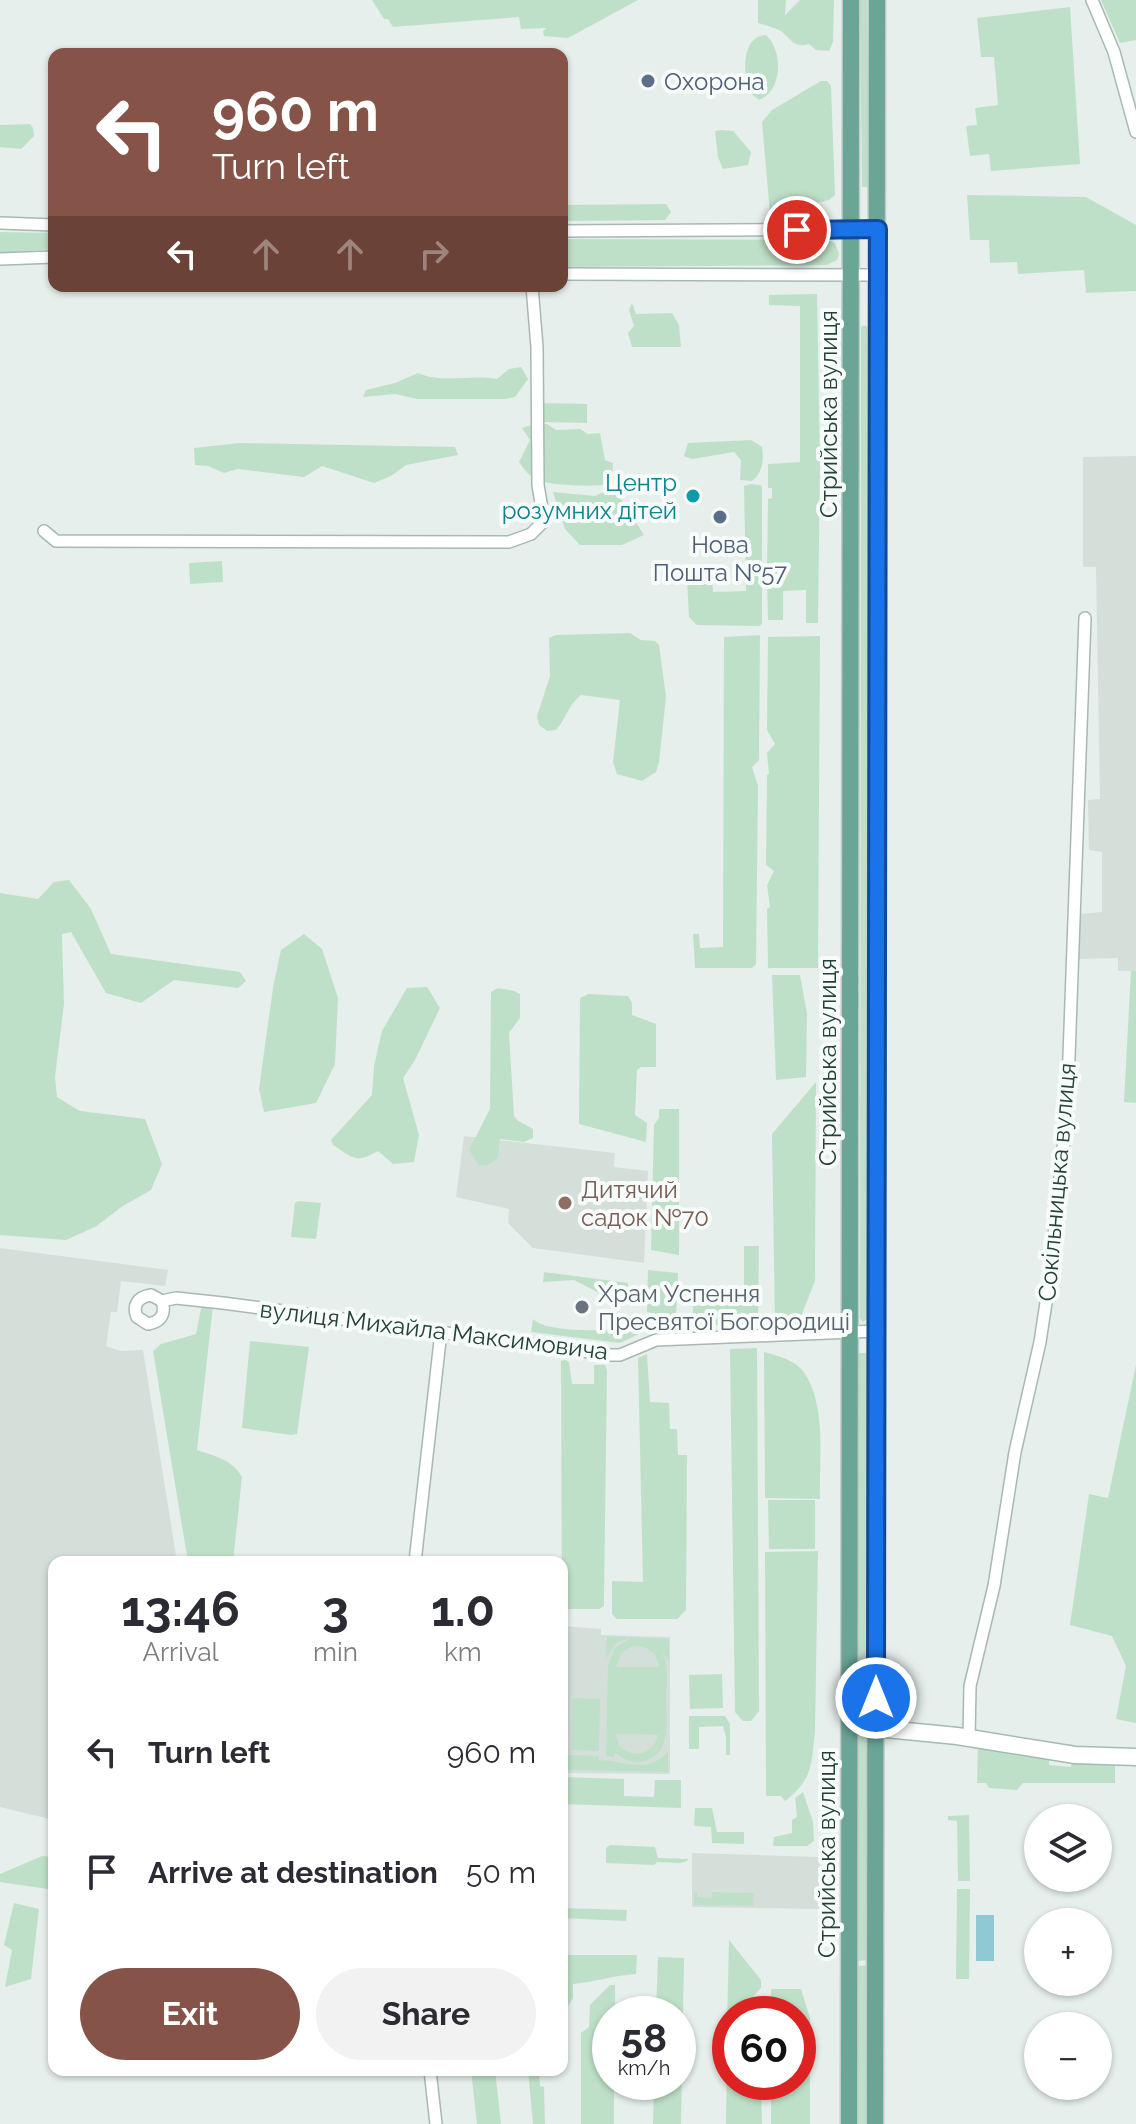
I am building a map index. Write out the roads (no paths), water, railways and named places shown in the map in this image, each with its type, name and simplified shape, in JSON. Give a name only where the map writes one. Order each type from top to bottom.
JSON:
[{"type":"main road","name":"Стрийська вулиця","points":[[849,2124],[851,0]]},
{"type":"main road","name":"Стрийська вулиця","points":[[875,2124],[877,0]]},
{"type":"main road","points":[[852,201],[867,205],[878,200]]},
{"type":"main road","points":[[852,324],[866,319],[878,325]]},
{"type":"street","points":[[1092,0],[1114,52],[1136,132]]},
{"type":"street","points":[[0,223],[48,225]]},
{"type":"street","points":[[568,231],[878,229]]},
{"type":"street","points":[[0,259],[48,257]]},
{"type":"street","points":[[568,274],[878,275]]},
{"type":"street","points":[[44,531],[56,541],[187,542],[509,542],[531,534],[544,521],[538,485],[537,347],[532,292]]},
{"type":"street","name":"Сокільницька вулиця","points":[[969,1738],[970,1686],[994,1586],[1015,1452],[1040,1342],[1061,1169],[1067,1111],[1085,618]]},
{"type":"street","name":"вулиця Михайла Максимовича","points":[[162,1301],[176,1298],[223,1303],[611,1355],[620,1355],[656,1340],[877,1331]]},
{"type":"street","points":[[416,1556],[441,1332]]},
{"type":"street","points":[[876,1728],[969,1738],[1075,1755],[1136,1757]]},
{"type":"street","points":[[431,2076],[436,2124]]},
{"type":"water","points":[[976,1915],[994,1915],[994,1961],[976,1961]]},
{"type":"place","name":"Охорона","points":[[648,81]]},
{"type":"place","name":"Центр розумних дітей","points":[[693,496]]},
{"type":"place","name":"Нова Пошта №57","points":[[720,517]]},
{"type":"place","name":"Дитячий садок №70","points":[[565,1203]]},
{"type":"place","name":"Храм Успення Пресвятої Богородиці","points":[[582,1307]]}]
